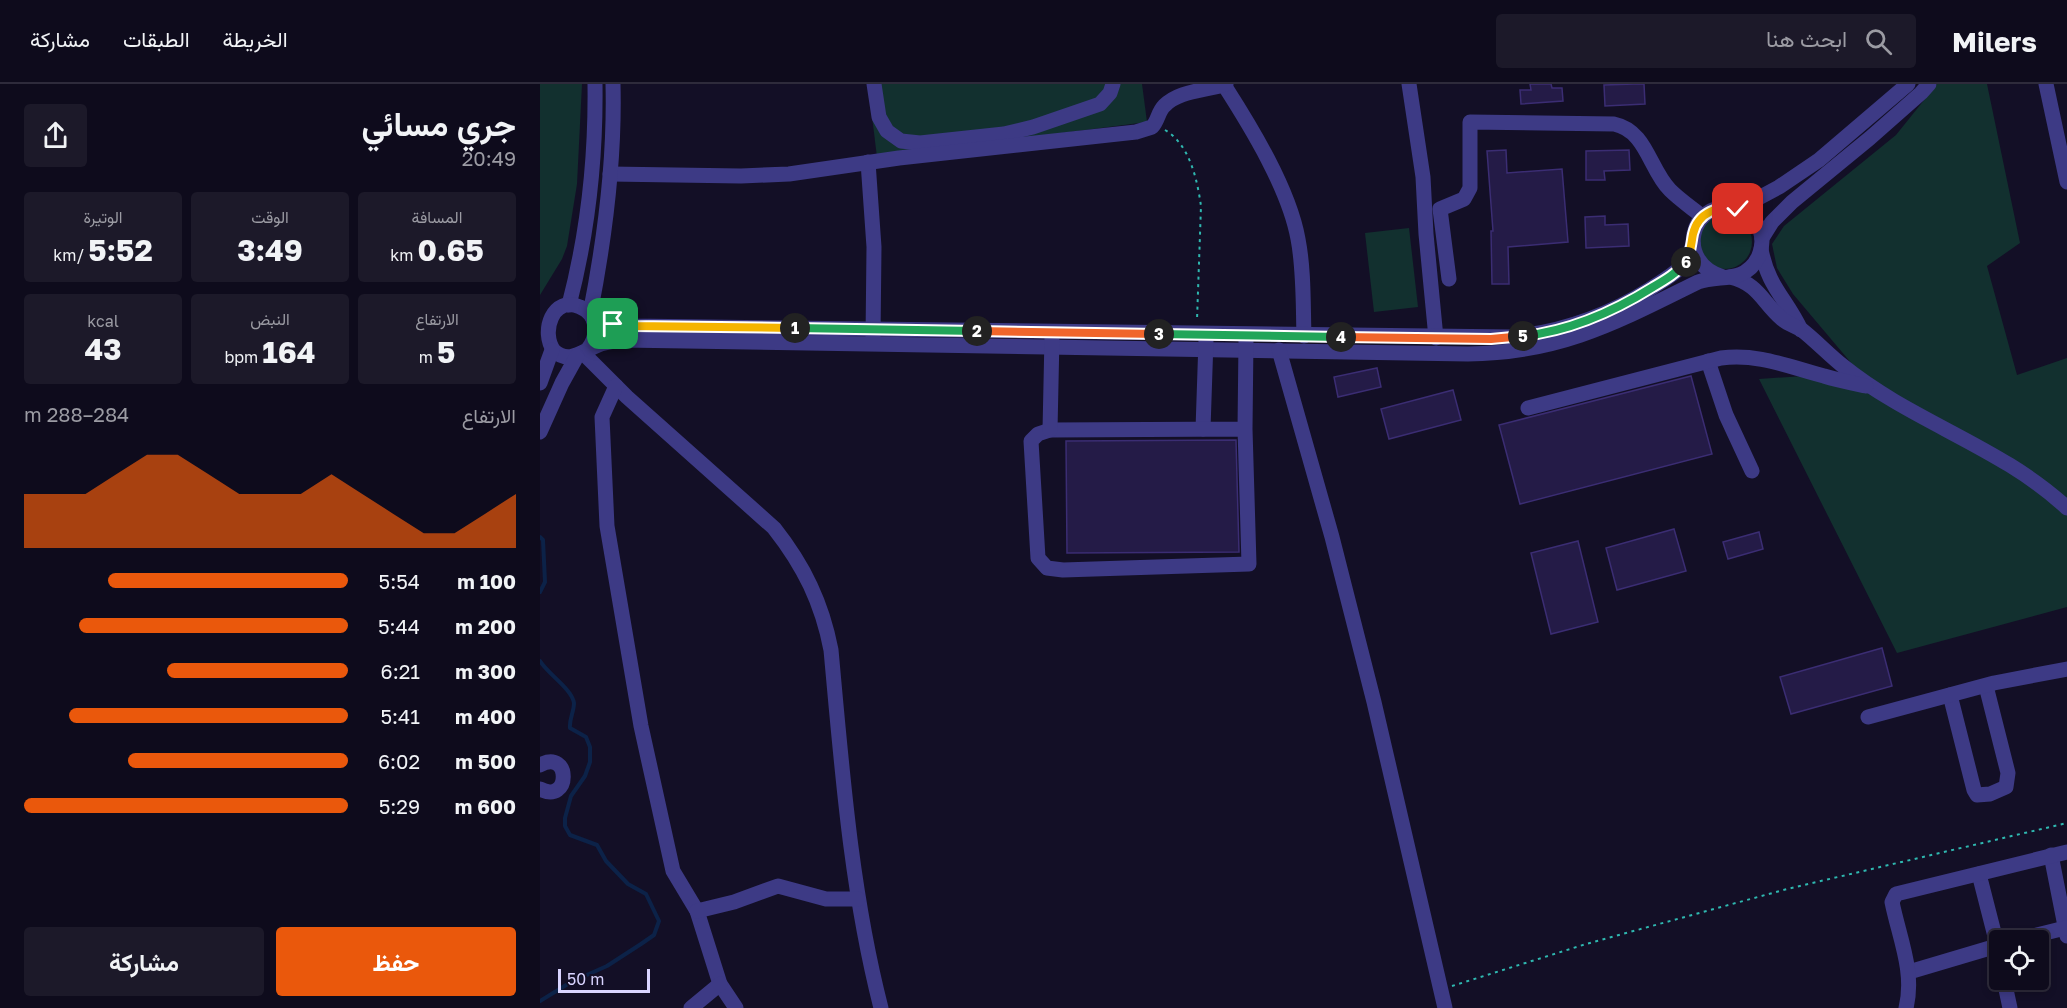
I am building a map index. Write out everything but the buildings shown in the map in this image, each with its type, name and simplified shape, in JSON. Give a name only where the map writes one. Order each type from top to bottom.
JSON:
[{"type":"street","points":[[569,305],[590,201],[595,84]]},
{"type":"street","points":[[540,432],[562,383],[595,338],[592,316],[610,174],[613,140],[613,84]]},
{"type":"street","points":[[874,84],[879,117],[887,131],[901,141],[920,144],[1004,135],[1033,127],[1100,104],[1110,93],[1113,84]]},
{"type":"street","points":[[1409,84],[1423,177],[1436,338]]},
{"type":"street","points":[[1246,342],[1304,336],[1511,338],[1549,332],[1589,320],[1627,303],[1676,273],[1686,261],[1697,225],[1703,217],[1719,208],[1738,209],[1779,187],[1819,160],[1908,84]]},
{"type":"street","points":[[873,337],[623,340],[603,343],[583,353],[564,356],[552,350],[545,338],[545,325],[556,308],[569,305],[580,307],[592,316],[631,326],[873,337],[1052,340],[1203,339],[1246,342],[1279,350],[1468,354],[1526,350],[1589,334],[1698,282],[1747,271],[1754,265],[1772,222],[1929,84]]},
{"type":"street","points":[[2046,84],[2067,182]]},
{"type":"street","points":[[610,174],[779,174],[1136,132],[1148,129],[1155,123],[1164,105],[1171,101],[1199,90],[1225,85],[1261,147],[1294,220],[1300,256],[1304,336]]},
{"type":"street","points":[[1449,279],[1440,209],[1464,199],[1470,188],[1470,122],[1622,126],[1638,137],[1669,189],[1703,217]]},
{"type":"street","points":[[868,162],[874,247],[873,337]]},
{"type":"street","points":[[1738,209],[1754,220],[1759,228],[1764,261],[1773,285],[1801,330]]},
{"type":"street","points":[[1693,244],[1699,262],[1714,274],[1738,279],[1753,287],[1782,319],[1801,330],[1845,368],[1898,404],[2004,462],[2067,508]]},
{"type":"street","points":[[1203,339],[1203,429]]},
{"type":"street","points":[[1050,430],[1052,340]]},
{"type":"street","points":[[1245,429],[1050,430],[1038,434],[1031,441],[1038,558],[1047,568],[1063,570],[1249,564],[1245,429],[1246,342]]},
{"type":"street","points":[[540,383],[552,350]]},
{"type":"street","points":[[1279,350],[1332,537],[1393,777],[1445,1003]]},
{"type":"street","points":[[583,353],[616,386],[774,528],[790,549],[816,596],[825,620],[831,650],[848,835],[871,971],[881,1008]]},
{"type":"street","points":[[1528,408],[1738,356],[1770,360],[1874,388]]},
{"type":"street","points":[[1708,362],[1726,415],[1752,471]]},
{"type":"street","points":[[616,386],[602,417],[607,526],[641,726],[673,871],[697,911],[720,984],[736,1008]]},
{"type":"street","points":[[1868,717],[1986,686],[2067,669]]},
{"type":"street","points":[[1950,695],[1974,790],[1977,795],[1983,796],[2006,787],[2008,780],[1986,686]]},
{"type":"street","points":[[540,765],[546,762],[556,763],[564,776],[557,790],[547,792],[540,789]]},
{"type":"street","points":[[1906,1008],[1909,996],[1909,972],[1893,909],[1892,898],[1896,894],[2067,852]]},
{"type":"street","points":[[2049,935],[2066,932],[2051,855]]},
{"type":"street","points":[[1979,874],[1994,930]]},
{"type":"street","points":[[697,911],[734,902],[778,886],[826,899],[858,899]]},
{"type":"street","points":[[1909,972],[1989,952]]},
{"type":"street","points":[[691,1008],[720,984]]},
{"type":"street","points":[[2006,990],[2010,1008]]},
{"type":"path","points":[[1155,123],[1177,140],[1190,161],[1198,190],[1201,206],[1203,339]]},
{"type":"path","points":[[1445,1003],[1586,944],[1787,889],[2067,823]]},
{"type":"green space","points":[[540,84],[582,84],[577,184],[567,246],[562,259],[540,295]]},
{"type":"green space","points":[[868,84],[1142,84],[1147,122],[877,157]]},
{"type":"green space","points":[[1937,84],[1987,84],[2020,243],[1987,266],[2017,375],[2067,358],[2067,607],[1897,653],[1759,379],[1820,375],[1863,377],[1793,294],[1777,268],[1772,244],[1784,226],[1896,135]]},
{"type":"green space","points":[[1725,215],[1735,217],[1744,223],[1750,232],[1752,242],[1750,252],[1744,261],[1735,267],[1725,269],[1715,267],[1706,261],[1700,252],[1698,242],[1700,232],[1706,223],[1715,217]]},
{"type":"green space","points":[[1409,228],[1418,307],[1374,312],[1365,233]]},
{"type":"waterway","points":[[540,537],[543,540],[545,582],[540,592]]},
{"type":"waterway","points":[[540,661],[569,692],[574,703],[570,728],[586,737],[590,747],[590,762],[585,776],[571,796],[565,826],[570,835],[597,845],[606,861],[628,884],[646,894],[659,921],[654,935],[641,944],[607,966],[571,982],[540,1001]]},
{"type":"route","points":[[613,324],[1511,338],[1569,327],[1627,303],[1682,267],[1693,244],[1697,225],[1710,211],[1729,207],[1738,209]]}]
